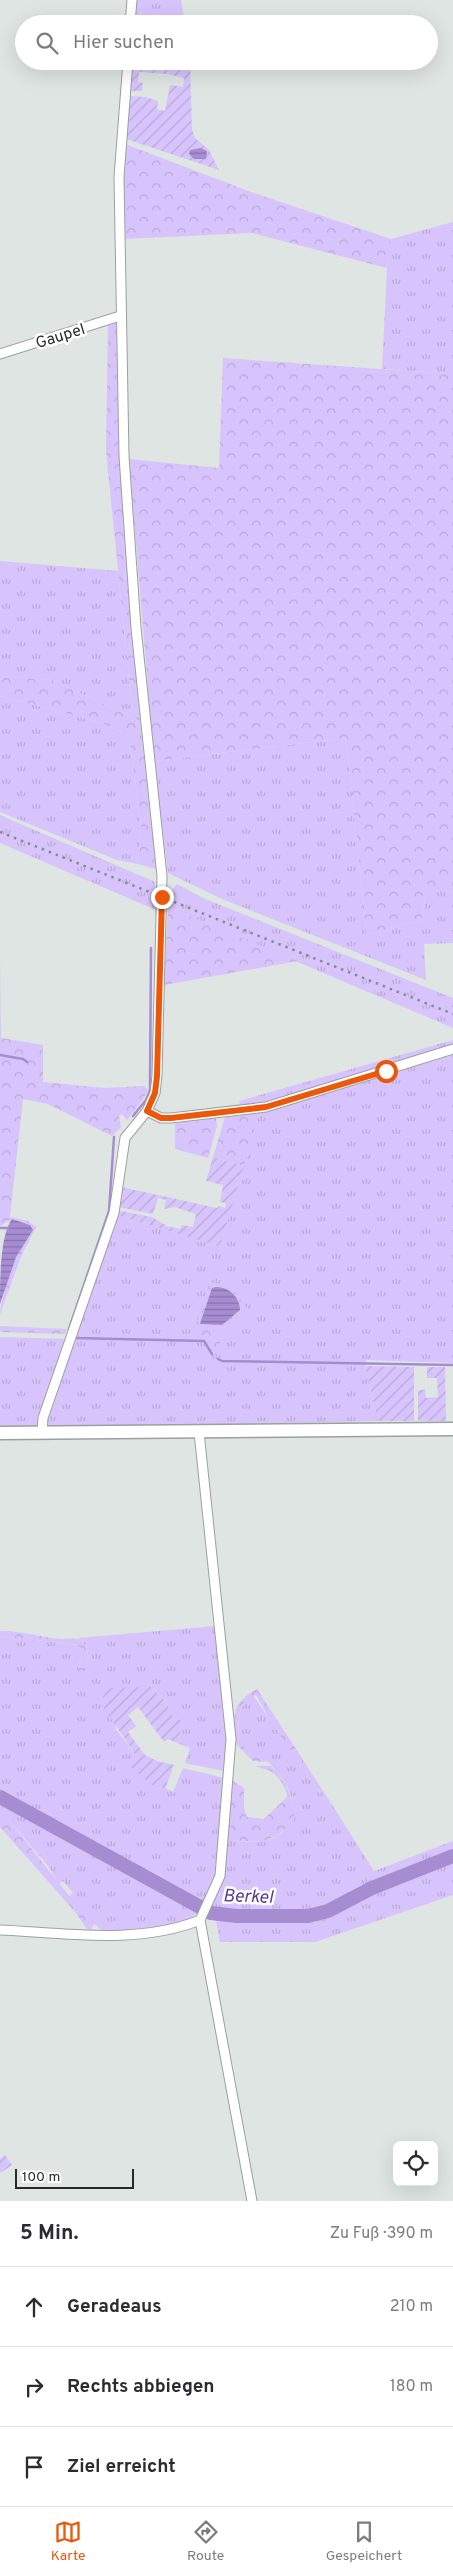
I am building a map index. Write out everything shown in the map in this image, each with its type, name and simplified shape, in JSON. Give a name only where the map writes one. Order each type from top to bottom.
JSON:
[{"type":"main road","points":[[0,1434],[453,1430]]},
{"type":"street","points":[[131,15],[132,0]]},
{"type":"street","points":[[42,1433],[43,1418],[114,1213],[122,1147],[132,1128],[147,1111],[155,1093],[157,1076],[162,876],[136,628],[124,456],[119,177],[127,70]]},
{"type":"street","name":"Gaupel","points":[[0,354],[120,316]]},
{"type":"street","points":[[147,1111],[161,1118],[171,1118],[266,1107],[453,1049]]},
{"type":"street","points":[[0,1930],[138,1934],[186,1926],[200,1918],[209,1904],[220,1876],[231,1739],[199,1432]]},
{"type":"street","points":[[200,1918],[252,2201]]},
{"type":"green space","points":[[135,0],[141,0],[140,15],[134,15]]},
{"type":"green space","points":[[141,0],[181,0],[184,15],[140,15]]},
{"type":"green space","points":[[129,70],[190,70],[192,130],[195,138],[209,150],[219,170],[126,139],[129,96],[146,97],[158,101],[157,109],[165,111],[170,85],[183,87],[184,78],[168,74],[139,72],[138,82],[143,83],[142,91],[128,91]]},
{"type":"green space","points":[[125,144],[251,192],[391,239],[387,268],[252,233],[122,239]]},
{"type":"green space","points":[[453,222],[453,374],[382,369],[387,268],[391,239]]},
{"type":"green space","points":[[116,322],[119,455],[140,704],[131,699],[106,451],[108,325]]},
{"type":"green space","points":[[223,358],[453,374],[453,893],[427,884],[422,920],[367,935],[346,738],[154,761],[129,459],[219,468]]},
{"type":"green space","points":[[0,561],[118,571],[131,699],[140,704],[140,721],[52,680],[0,676]]},
{"type":"green space","points":[[0,676],[52,680],[140,721],[156,869],[138,864],[141,827],[129,736],[103,723],[0,696]]},
{"type":"green space","points":[[0,696],[103,723],[129,736],[141,827],[138,864],[117,860],[0,812]]},
{"type":"green space","points":[[346,738],[367,935],[422,920],[427,883],[453,893],[453,943],[424,944],[426,980],[222,899],[168,873],[154,761]]},
{"type":"green space","points":[[0,815],[155,882],[156,910],[0,843]]},
{"type":"green space","points":[[177,884],[203,898],[453,998],[453,1028],[168,907],[170,893]]},
{"type":"green space","points":[[168,907],[298,961],[164,985]]},
{"type":"green space","points":[[0,959],[1,1038],[43,1045],[43,1082],[105,1088],[144,1086],[148,1090],[127,1120],[122,1114],[119,1116],[121,1127],[112,1136],[48,1104],[23,1099],[10,1217],[28,1221],[36,1227],[22,1254],[0,1314],[11,1268],[27,1238],[30,1225],[12,1219],[0,1226]]},
{"type":"green space","points":[[453,1040],[453,1045],[259,1104],[242,1107],[239,1101]]},
{"type":"green space","points":[[453,1055],[453,1363],[366,1360],[365,1366],[378,1421],[45,1429],[117,1215],[220,1247],[259,1113]]},
{"type":"green space","points":[[259,1113],[244,1166],[213,1157],[225,1117]]},
{"type":"green space","points":[[216,1118],[217,1126],[208,1158],[175,1149],[175,1123]]},
{"type":"green space","points":[[213,1157],[244,1166],[220,1247],[117,1215],[117,1212],[122,1211],[152,1217],[167,1226],[180,1229],[182,1225],[193,1227],[196,1214],[175,1207],[164,1209],[166,1200],[158,1198],[153,1214],[118,1207],[121,1187],[217,1208],[219,1206],[225,1208],[226,1203],[220,1202],[223,1185],[206,1181]]},
{"type":"green space","points":[[209,1282],[223,1286],[233,1292],[250,1312],[223,1336],[218,1349],[218,1356],[205,1340],[192,1339]],"holes":[[[212,1288],[224,1288],[240,1310],[229,1321],[200,1324]]]},
{"type":"green space","points":[[0,1326],[67,1329],[65,1334],[0,1332]]},
{"type":"green space","points":[[0,1337],[68,1339],[37,1430],[0,1429]]},
{"type":"green space","points":[[365,1366],[414,1367],[414,1421],[378,1421]]},
{"type":"green space","points":[[427,1367],[445,1367],[446,1421],[418,1421],[418,1391],[425,1389],[426,1398],[438,1397],[437,1378],[427,1378]]},
{"type":"green space","points":[[215,1626],[227,1737],[224,1771],[185,1763],[190,1748],[182,1745],[179,1736],[184,1722],[173,1717],[166,1702],[151,1687],[115,1728],[159,1785],[173,1792],[183,1768],[224,1778],[216,1876],[202,1906],[0,1794],[0,1636],[79,1645],[82,1654],[78,1668],[83,1673],[88,1654],[83,1641],[78,1638]]},
{"type":"green space","points":[[0,1631],[83,1641],[88,1654],[83,1674],[78,1668],[82,1654],[79,1645],[0,1636]]},
{"type":"green space","points":[[151,1687],[166,1702],[173,1717],[184,1722],[179,1736],[182,1745],[168,1739],[164,1742],[138,1707],[128,1715],[136,1726],[128,1732],[145,1755],[157,1761],[174,1765],[165,1789],[159,1785],[157,1788],[149,1783],[130,1766],[137,1757],[101,1704],[106,1688]]},
{"type":"green space","points":[[257,1689],[329,1800],[327,1802],[273,1725],[256,1695],[244,1702],[241,1708],[238,1740],[249,1753],[268,1762],[253,1761],[235,1743],[235,1712],[242,1700]]},
{"type":"green space","points":[[253,1695],[326,1801],[329,1800],[374,1871],[453,1841],[453,1855],[359,1891],[325,1909],[307,1914],[236,1914],[210,1910],[224,1877],[227,1840],[253,1842],[278,1836],[289,1822],[291,1815],[291,1797],[282,1779],[269,1763],[248,1751],[238,1740],[241,1710],[247,1700]]},
{"type":"green space","points":[[256,1766],[271,1766],[282,1779],[291,1798],[294,1821],[277,1836],[261,1842],[227,1840],[232,1780],[244,1788],[244,1809],[247,1817],[264,1819],[287,1797],[283,1785],[275,1774]]},
{"type":"green space","points":[[0,1799],[199,1911],[182,1922],[154,1928],[103,1931],[94,1924],[91,1930],[87,1929],[89,1924],[73,1893],[63,1881],[59,1884],[48,1866],[9,1820],[14,1811],[0,1803]]},
{"type":"green space","points":[[0,1803],[14,1811],[9,1820],[69,1896],[73,1893],[90,1921],[87,1929],[76,1913],[0,1827]]},
{"type":"green space","points":[[453,1859],[453,1895],[315,1942],[220,1942],[217,1926],[307,1921],[317,1918],[283,1921],[208,1920],[207,1915],[236,1918],[311,1917],[329,1912],[381,1887]]},
{"type":"green space","points":[[330,1915],[302,1921],[217,1926],[216,1920],[283,1921]]},
{"type":"green space","points":[[5,2155],[12,2165],[0,2173],[0,2159]]},
{"type":"shaded area","points":[[201,148],[207,151],[206,159],[194,159],[189,154],[190,150]]},
{"type":"shaded area","points":[[12,1219],[30,1225],[33,1230],[16,1257],[0,1304],[3,1247],[8,1226]]},
{"type":"shaded area","points":[[221,1287],[233,1294],[240,1305],[240,1310],[222,1325],[200,1324],[212,1288]]},
{"type":"waterway","points":[[133,1116],[146,1100],[150,1090],[151,948]]},
{"type":"waterway","points":[[0,1055],[23,1059],[27,1062]]},
{"type":"waterway","points":[[69,1329],[109,1211],[114,1137]]},
{"type":"waterway","points":[[0,1228],[8,1228]]},
{"type":"waterway","points":[[75,1338],[204,1341],[212,1354]]},
{"type":"waterway","points":[[218,1359],[222,1361],[453,1365]]},
{"type":"waterway","name":"Berkel","points":[[0,1797],[211,1913],[237,1916],[308,1916],[328,1911],[372,1888],[453,1856]]},
{"type":"railway","points":[[0,832],[453,1014]]},
{"type":"route","points":[[162,897],[157,1076],[155,1093],[147,1111],[161,1118],[171,1118],[266,1107],[386,1071]]}]
